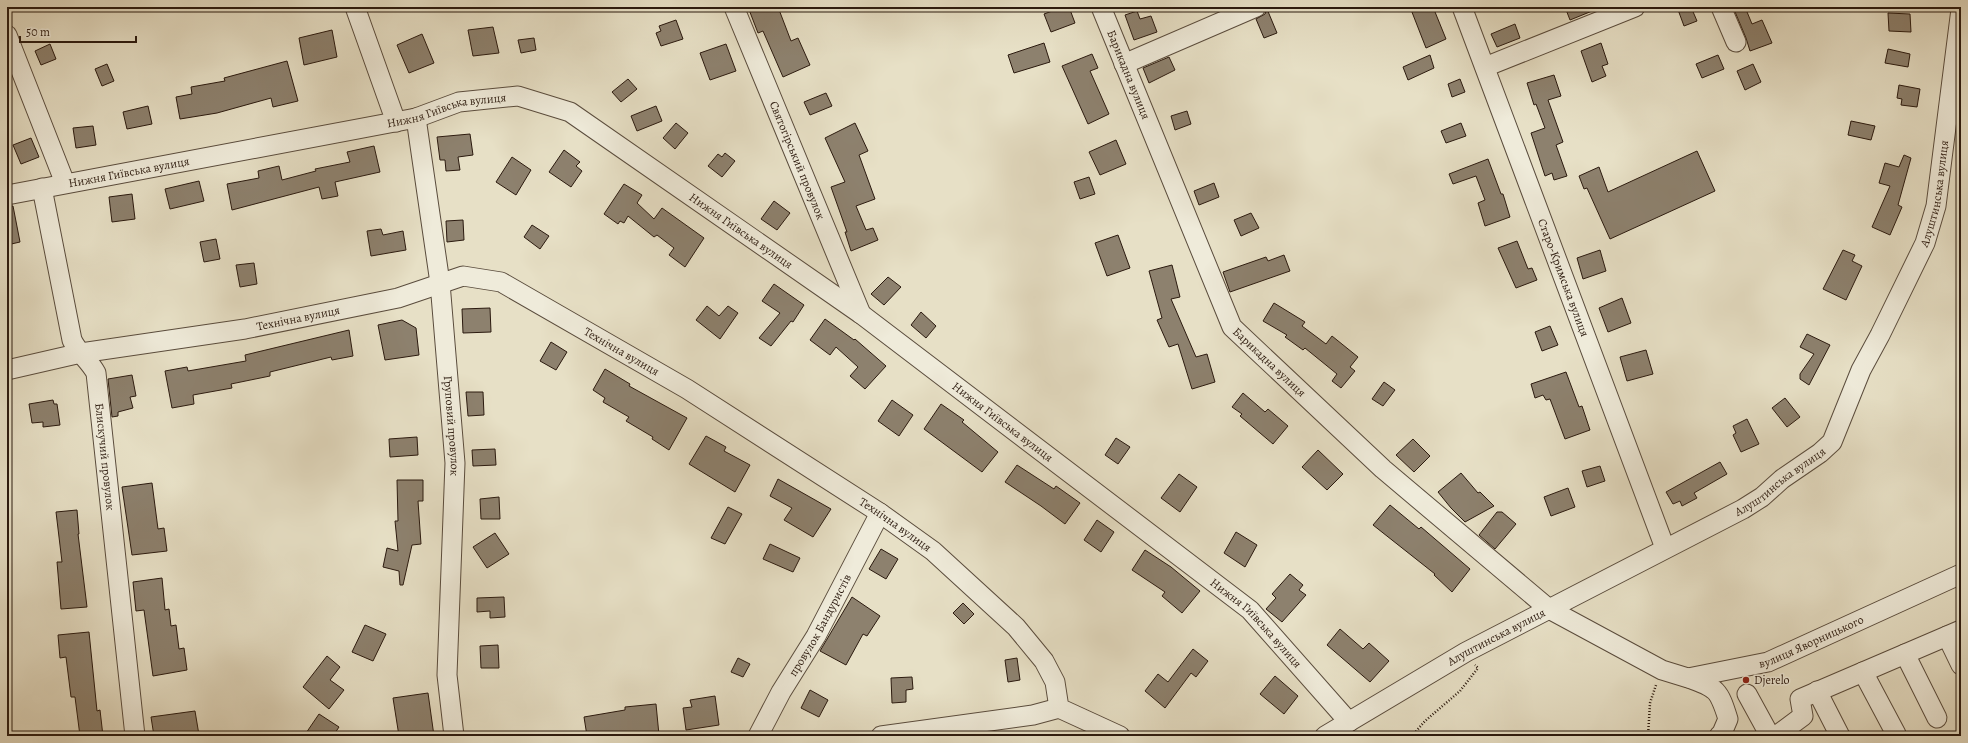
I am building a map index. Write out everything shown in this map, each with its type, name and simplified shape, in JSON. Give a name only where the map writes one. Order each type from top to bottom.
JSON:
[{"type":"street","points":[[355,7],[396,122]]},
{"type":"street","name":"Святогірський провулок","points":[[734,7],[861,314]]},
{"type":"street","name":"Барикадна вулиця","points":[[1101,7],[1232,327],[1383,469],[1549,609]]},
{"type":"street","points":[[1124,64],[1256,7]]},
{"type":"street","name":"Старо-Кримська вулиця","points":[[1462,7],[1665,548]]},
{"type":"street","points":[[1485,67],[1635,7]]},
{"type":"street","points":[[1722,7],[1736,42]]},
{"type":"street","name":"Алуштинська вулиця","points":[[1325,736],[1466,652],[1743,509],[1762,497],[1782,479],[1820,453],[1832,442],[1861,370],[1880,335],[1925,243],[1936,206],[1961,9]]},
{"type":"street","points":[[7,36],[65,183]]},
{"type":"street","name":"Нижня Гиївська вулиця","points":[[7,195],[416,118],[459,102],[518,96],[570,112],[861,314],[1250,610],[1349,722]]},
{"type":"street","name":"Груповий провулок","points":[[416,118],[440,283],[455,464],[452,579],[447,659],[447,675],[454,736]]},
{"type":"street","name":"Блискучий провулок","points":[[42,188],[72,340],[76,349],[90,363],[96,373],[135,736]]},
{"type":"street","name":"Технічна вулиця","points":[[7,370],[81,353],[244,329],[398,298],[463,276],[502,282],[687,389],[880,513],[933,552],[1016,627],[1044,661],[1055,682],[1059,708]]},
{"type":"street","name":"провулок Бандуристів","points":[[758,736],[781,692],[816,636],[880,513]]},
{"type":"street","name":"вулиця Яворницького","points":[[1549,609],[1662,670],[1688,678],[1768,662],[1961,574]]},
{"type":"street","points":[[1776,736],[1803,716],[1800,699],[1954,633],[1961,665]]},
{"type":"street","points":[[1905,654],[1937,718]]},
{"type":"street","points":[[1863,672],[1896,734]]},
{"type":"street","points":[[1688,678],[1712,686],[1723,701],[1728,719],[1722,733],[1719,736]]},
{"type":"street","points":[[1817,691],[1840,736]]},
{"type":"street","points":[[1747,694],[1770,736]]},
{"type":"street","points":[[881,736],[1033,715],[1059,708],[1120,736]]},
{"type":"path","points":[[1412,736],[1425,721],[1460,691],[1478,668],[1466,652]]},
{"type":"path","points":[[1648,736],[1650,703],[1662,670]]},
{"type":"building","points":[[748,7],[778,7],[791,41],[798,38],[810,65],[783,77],[763,31],[758,33]]},
{"type":"building","points":[[1063,7],[1069,7],[1075,23],[1051,32],[1044,14]]},
{"type":"building","points":[[1410,7],[1433,7],[1446,39],[1426,48]]},
{"type":"building","points":[[1565,7],[1602,7],[1570,20]]},
{"type":"building","points":[[1677,7],[1691,7],[1697,21],[1684,26]]},
{"type":"building","points":[[1733,7],[1745,7],[1752,24],[1762,20],[1772,43],[1750,51]]},
{"type":"building","points":[[1267,9],[1277,33],[1264,38],[1256,19],[1265,14]]},
{"type":"building","points":[[1137,11],[1140,19],[1151,16],[1157,32],[1134,40],[1125,15]]},
{"type":"building","points":[[1888,13],[1910,14],[1911,32],[1889,31]]},
{"type":"building","points":[[676,20],[683,39],[661,46],[656,33],[661,31],[659,26]]},
{"type":"building","points":[[1515,24],[1520,38],[1497,47],[1491,34]]},
{"type":"building","points":[[493,27],[499,53],[473,56],[468,30]]},
{"type":"building","points":[[332,30],[337,57],[304,65],[299,38]]},
{"type":"building","points":[[422,34],[434,63],[409,73],[397,45]]},
{"type":"building","points":[[534,38],[536,50],[521,53],[518,40]]},
{"type":"building","points":[[1044,43],[1050,62],[1014,73],[1008,55]]},
{"type":"building","points":[[1601,43],[1608,64],[1602,66],[1606,76],[1592,82],[1581,51]]},
{"type":"building","points":[[50,44],[56,59],[41,65],[35,51]]},
{"type":"building","points":[[726,44],[736,71],[710,80],[700,53]]},
{"type":"building","points":[[1888,49],[1910,54],[1908,67],[1885,63]]},
{"type":"building","points":[[1092,54],[1098,68],[1090,71],[1109,114],[1088,124],[1062,66]]},
{"type":"building","points":[[1430,55],[1434,68],[1408,80],[1403,67]]},
{"type":"building","points":[[1718,55],[1724,69],[1702,78],[1696,64]]},
{"type":"building","points":[[1169,57],[1175,70],[1149,83],[1143,68]]},
{"type":"building","points":[[287,61],[298,101],[273,107],[271,98],[217,113],[180,119],[176,97],[192,94],[191,87],[225,81],[224,78]]},
{"type":"building","points":[[107,64],[114,81],[102,86],[95,69]]},
{"type":"building","points":[[1753,64],[1761,82],[1745,90],[1737,71]]},
{"type":"building","points":[[1554,75],[1561,96],[1548,100],[1563,142],[1556,145],[1567,176],[1554,180],[1552,173],[1545,176],[1531,133],[1545,128],[1536,104],[1534,105],[1527,83]]},
{"type":"building","points":[[628,79],[637,89],[621,102],[612,92]]},
{"type":"building","points":[[1460,79],[1465,92],[1452,97],[1448,84]]},
{"type":"building","points":[[1899,85],[1920,89],[1917,107],[1901,105],[1902,99],[1897,98]]},
{"type":"building","points":[[826,93],[832,106],[810,115],[804,102]]},
{"type":"building","points":[[148,106],[152,124],[127,129],[123,112]]},
{"type":"building","points":[[656,106],[662,121],[637,131],[631,116]]},
{"type":"building","points":[[1187,111],[1191,124],[1175,130],[1171,116]]},
{"type":"building","points":[[1851,121],[1875,126],[1871,140],[1848,135]]},
{"type":"building","points":[[676,123],[688,133],[675,149],[663,138]]},
{"type":"building","points":[[855,123],[868,151],[859,155],[875,199],[856,206],[866,230],[873,228],[878,240],[851,251],[845,232],[847,232],[831,187],[845,182],[825,138]]},
{"type":"building","points":[[1461,123],[1466,136],[1446,143],[1441,131]]},
{"type":"building","points":[[93,126],[96,145],[76,148],[73,128]]},
{"type":"building","points":[[470,134],[473,155],[458,157],[460,170],[446,171],[445,160],[440,160],[437,137]]},
{"type":"building","points":[[31,138],[39,157],[21,164],[13,145]]},
{"type":"building","points":[[1116,140],[1126,164],[1100,175],[1089,152]]},
{"type":"building","points":[[374,146],[380,172],[335,182],[338,196],[322,199],[319,187],[232,210],[227,184],[259,178],[258,171],[279,166],[282,180],[316,171],[315,169],[350,162],[347,152]]},
{"type":"building","points":[[564,150],[580,162],[576,166],[582,171],[571,187],[549,172]]},
{"type":"building","points":[[1697,151],[1715,191],[1610,239],[1587,188],[1584,189],[1579,176],[1599,167],[1608,192]]},
{"type":"building","points":[[725,153],[735,161],[722,177],[708,166],[718,154],[722,157]]},
{"type":"building","points":[[1904,155],[1911,158],[1898,205],[1902,207],[1890,235],[1872,227],[1890,186],[1879,183],[1885,163],[1899,167]]},
{"type":"building","points":[[512,157],[531,170],[516,195],[496,182]]},
{"type":"building","points":[[1488,159],[1501,194],[1503,194],[1510,217],[1485,226],[1478,203],[1485,200],[1476,176],[1453,184],[1449,174]]},
{"type":"building","points":[[1089,177],[1095,194],[1080,199],[1074,182]]},
{"type":"building","points":[[199,181],[204,201],[170,209],[165,189]]},
{"type":"building","points":[[1214,183],[1219,197],[1199,205],[1194,191]]},
{"type":"building","points":[[624,184],[642,195],[637,203],[654,219],[662,208],[704,238],[685,267],[669,255],[674,248],[657,235],[654,237],[628,216],[624,223],[620,221],[618,224],[604,214]]},
{"type":"building","points":[[132,194],[135,219],[112,222],[109,197]]},
{"type":"building","points":[[774,201],[790,213],[777,230],[761,219]]},
{"type":"building","points":[[13,206],[20,242],[7,245],[7,207]]},
{"type":"building","points":[[1251,213],[1259,228],[1241,236],[1234,220]]},
{"type":"building","points":[[463,220],[464,240],[447,242],[446,221]]},
{"type":"building","points":[[532,225],[549,236],[540,249],[524,237]]},
{"type":"building","points":[[381,229],[383,235],[403,231],[406,250],[371,256],[367,231]]},
{"type":"building","points":[[1118,235],[1130,268],[1107,276],[1095,243]]},
{"type":"building","points":[[216,239],[220,259],[204,262],[200,242]]},
{"type":"building","points":[[1517,241],[1528,269],[1532,268],[1537,280],[1516,288],[1498,248]]},
{"type":"building","points":[[1600,250],[1606,271],[1583,279],[1577,258]]},
{"type":"building","points":[[1843,250],[1855,255],[1852,261],[1862,266],[1846,300],[1823,289]]},
{"type":"building","points":[[1284,255],[1290,271],[1230,292],[1223,272],[1266,257],[1268,261]]},
{"type":"building","points":[[254,263],[257,284],[240,287],[236,265]]},
{"type":"building","points":[[1172,265],[1180,297],[1171,299],[1196,357],[1207,354],[1215,382],[1192,389],[1178,344],[1169,347],[1157,320],[1162,318],[1149,271]]},
{"type":"building","points":[[888,277],[901,287],[884,305],[871,294]]},
{"type":"building","points":[[774,284],[804,305],[793,322],[791,321],[771,346],[759,338],[780,313],[762,301]]},
{"type":"building","points":[[1622,298],[1631,323],[1608,332],[1599,308]]},
{"type":"building","points":[[1274,303],[1305,322],[1302,326],[1326,344],[1332,336],[1358,357],[1350,367],[1355,371],[1341,388],[1332,381],[1337,374],[1305,348],[1303,350],[1285,337],[1287,335],[1263,321]]},
{"type":"building","points":[[707,306],[719,316],[728,306],[738,313],[720,339],[696,320]]},
{"type":"building","points":[[490,308],[491,332],[463,333],[462,309]]},
{"type":"building","points":[[921,312],[936,326],[926,338],[911,325]]},
{"type":"building","points":[[825,319],[854,340],[855,339],[886,366],[865,389],[850,376],[858,367],[836,347],[830,355],[810,340]]},
{"type":"building","points":[[402,320],[416,328],[419,355],[385,360],[378,325]]},
{"type":"building","points":[[1550,326],[1558,345],[1542,351],[1535,332]]},
{"type":"building","points":[[349,330],[353,356],[332,360],[331,357],[270,372],[270,376],[231,384],[232,388],[193,395],[194,404],[172,408],[165,371],[187,367],[188,371],[246,361],[245,355]]},
{"type":"building","points":[[1807,334],[1830,345],[1809,385],[1800,379],[1800,374],[1814,354],[1800,347]]},
{"type":"building","points":[[551,342],[567,352],[556,370],[540,361]]},
{"type":"building","points":[[1646,350],[1653,374],[1627,381],[1620,357]]},
{"type":"building","points":[[605,369],[630,384],[629,386],[687,418],[669,450],[652,439],[653,437],[626,421],[629,417],[603,402],[605,398],[593,390]]},
{"type":"building","points":[[1566,372],[1579,407],[1582,406],[1590,430],[1565,439],[1550,399],[1546,400],[1543,395],[1535,398],[1531,384]]},
{"type":"building","points":[[132,375],[136,396],[130,397],[133,408],[118,412],[118,416],[112,417],[108,379]]},
{"type":"building","points":[[1384,382],[1395,390],[1383,406],[1372,399]]},
{"type":"building","points":[[466,392],[483,392],[484,415],[468,416]]},
{"type":"building","points":[[1243,393],[1265,412],[1268,409],[1288,426],[1273,444],[1240,416],[1242,414],[1232,407]]},
{"type":"building","points":[[1785,398],[1800,417],[1787,427],[1772,408]]},
{"type":"building","points":[[53,400],[54,404],[57,404],[60,425],[43,427],[43,422],[32,423],[29,404]]},
{"type":"building","points":[[892,400],[913,415],[899,436],[878,421]]},
{"type":"building","points":[[941,404],[964,420],[962,422],[998,452],[982,472],[924,429]]},
{"type":"building","points":[[1747,419],[1759,444],[1741,452],[1733,435],[1736,433],[1733,426]]},
{"type":"building","points":[[706,436],[726,447],[724,451],[750,465],[735,492],[689,464]]},
{"type":"building","points":[[417,437],[418,455],[390,457],[389,439]]},
{"type":"building","points":[[1116,438],[1130,447],[1118,464],[1105,455]]},
{"type":"building","points":[[1413,439],[1430,456],[1414,472],[1396,455]]},
{"type":"building","points":[[495,449],[496,465],[473,466],[472,450]]},
{"type":"building","points":[[1318,450],[1343,474],[1327,490],[1302,467]]},
{"type":"building","points":[[1720,462],[1727,474],[1694,493],[1697,498],[1682,506],[1680,501],[1673,504],[1666,492]]},
{"type":"building","points":[[1017,465],[1054,489],[1056,486],[1080,503],[1065,524],[1005,482]]},
{"type":"building","points":[[1600,466],[1605,481],[1587,487],[1582,471]]},
{"type":"building","points":[[1461,473],[1478,493],[1480,492],[1494,506],[1465,522],[1438,492]]},
{"type":"building","points":[[1179,474],[1197,487],[1180,512],[1161,498]]},
{"type":"building","points":[[778,479],[831,509],[813,537],[784,520],[792,508],[770,496]]},
{"type":"building","points":[[397,480],[423,480],[423,501],[418,501],[421,544],[412,545],[403,585],[400,585],[399,571],[383,567],[387,548],[398,551],[395,521],[398,521]]},
{"type":"building","points":[[152,483],[158,529],[164,528],[167,551],[132,555],[122,487]]},
{"type":"building","points":[[1568,488],[1575,507],[1551,516],[1544,497]]},
{"type":"building","points":[[499,497],[500,519],[481,519],[480,499]]},
{"type":"building","points":[[1390,505],[1419,529],[1421,527],[1470,569],[1452,592],[1434,575],[1435,574],[1373,525]]},
{"type":"building","points":[[728,507],[742,514],[725,544],[711,538]]},
{"type":"building","points":[[77,510],[78,534],[87,607],[61,609],[57,562],[62,562],[56,512]]},
{"type":"building","points":[[1497,512],[1502,512],[1516,524],[1495,549],[1479,535]]},
{"type":"building","points":[[1097,520],[1114,532],[1101,552],[1084,540]]},
{"type":"building","points":[[1236,532],[1257,545],[1245,567],[1224,553]]},
{"type":"building","points":[[495,533],[509,554],[487,568],[473,547]]},
{"type":"building","points":[[770,544],[800,558],[793,572],[763,559]]},
{"type":"building","points":[[881,549],[898,559],[886,579],[869,569]]},
{"type":"building","points":[[1145,550],[1171,567],[1200,591],[1182,613],[1162,596],[1165,592],[1132,570]]},
{"type":"building","points":[[1290,574],[1303,585],[1299,590],[1306,595],[1282,622],[1266,609],[1276,598],[1272,594]]},
{"type":"building","points":[[162,578],[165,610],[169,609],[171,626],[176,625],[179,649],[184,648],[187,670],[153,676],[144,610],[136,611],[133,582]]},
{"type":"building","points":[[504,597],[505,617],[490,618],[490,611],[477,612],[477,598]]},
{"type":"building","points":[[852,597],[880,616],[867,636],[863,634],[846,665],[820,651]]},
{"type":"building","points":[[963,603],[974,614],[964,624],[953,613]]},
{"type":"building","points":[[365,625],[386,634],[373,661],[352,652]]},
{"type":"building","points":[[1340,629],[1363,649],[1369,643],[1389,661],[1370,682],[1327,645]]},
{"type":"building","points":[[89,632],[97,711],[100,710],[103,736],[80,736],[75,697],[71,697],[66,657],[60,658],[58,635]]},
{"type":"building","points":[[498,645],[499,668],[481,668],[480,646]]},
{"type":"building","points":[[1193,649],[1208,661],[1196,677],[1191,673],[1165,708],[1145,691],[1158,674],[1168,682]]},
{"type":"building","points":[[327,656],[340,667],[330,680],[344,690],[329,709],[303,687]]},
{"type":"building","points":[[738,658],[750,664],[743,677],[731,672]]},
{"type":"building","points":[[1017,658],[1020,680],[1008,682],[1005,660]]},
{"type":"building","points":[[1275,676],[1298,696],[1284,714],[1260,694]]},
{"type":"building","points":[[912,677],[913,689],[906,690],[906,702],[892,703],[891,678]]},
{"type":"building","points":[[810,690],[828,700],[819,717],[801,708]]},
{"type":"building","points":[[428,693],[434,736],[399,736],[393,698]]},
{"type":"building","points":[[715,696],[719,725],[686,730],[683,708],[692,707],[690,700]]},
{"type":"building","points":[[656,704],[659,735],[587,736],[584,717],[625,710],[625,707]]},
{"type":"building","points":[[195,711],[199,735],[154,736],[151,717]]},
{"type":"building","points":[[319,714],[339,727],[333,736],[304,736]]},
{"type":"place","name":"Djerelo","points":[[1746,680]]}]
